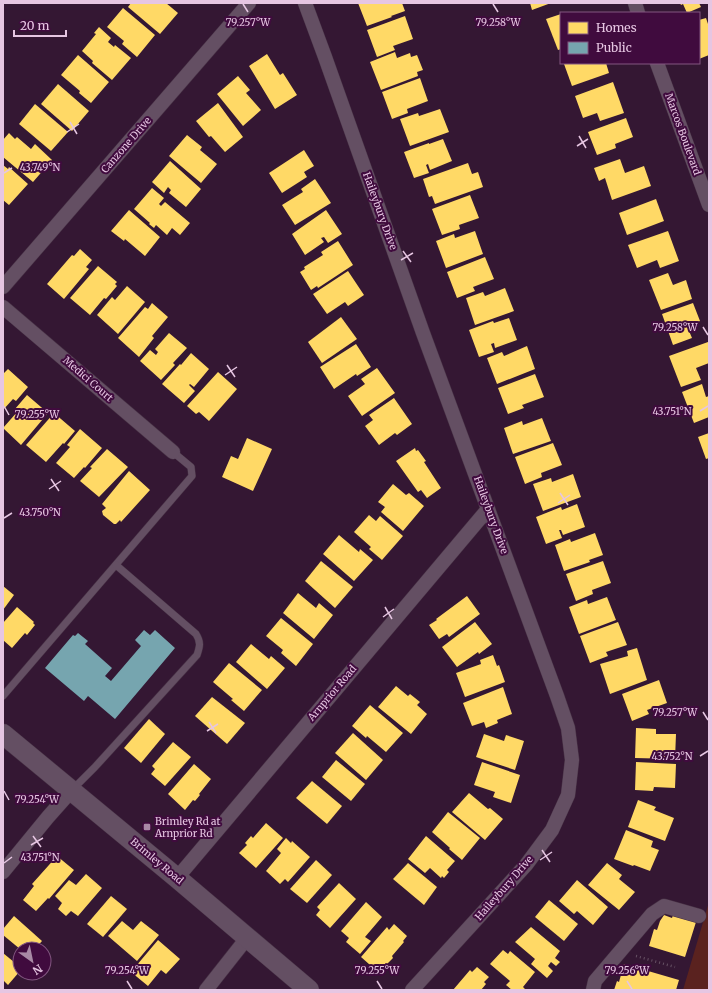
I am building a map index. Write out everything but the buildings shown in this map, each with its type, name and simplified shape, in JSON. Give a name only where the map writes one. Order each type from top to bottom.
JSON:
[{"type":"main road","name":"Brimley Road","points":[[3,734],[72,790],[309,990]]},
{"type":"street","name":"Canzone Drive","points":[[3,287],[249,3]]},
{"type":"street","name":"Haileybury Drive","points":[[304,3],[325,57],[423,333],[568,728],[572,760],[568,795],[552,830],[526,865],[412,990]]},
{"type":"street","name":"Marcos Boulevard","points":[[657,64],[706,187],[709,205]]},
{"type":"street","name":"Medici Court","points":[[3,307],[173,452]]},
{"type":"street","name":"Arnprior Road","points":[[177,878],[488,509]]},
{"type":"street","points":[[3,872],[72,790]]},
{"type":"street","points":[[593,990],[595,981],[652,914],[664,906],[699,916]]},
{"type":"street","points":[[206,990],[248,938]]},
{"type":"lane","points":[[3,696],[192,476],[191,467],[173,452]]},
{"type":"lane","points":[[72,790],[96,767],[197,655],[200,646],[200,640],[196,634],[116,565]]},
{"type":"path","points":[[620,952],[675,967]]},
{"type":"shaded area","points":[[709,902],[709,990],[683,990]]},
{"type":"place","name":"Brimley Rd at Arnprior Rd","points":[[147,827]]}]
